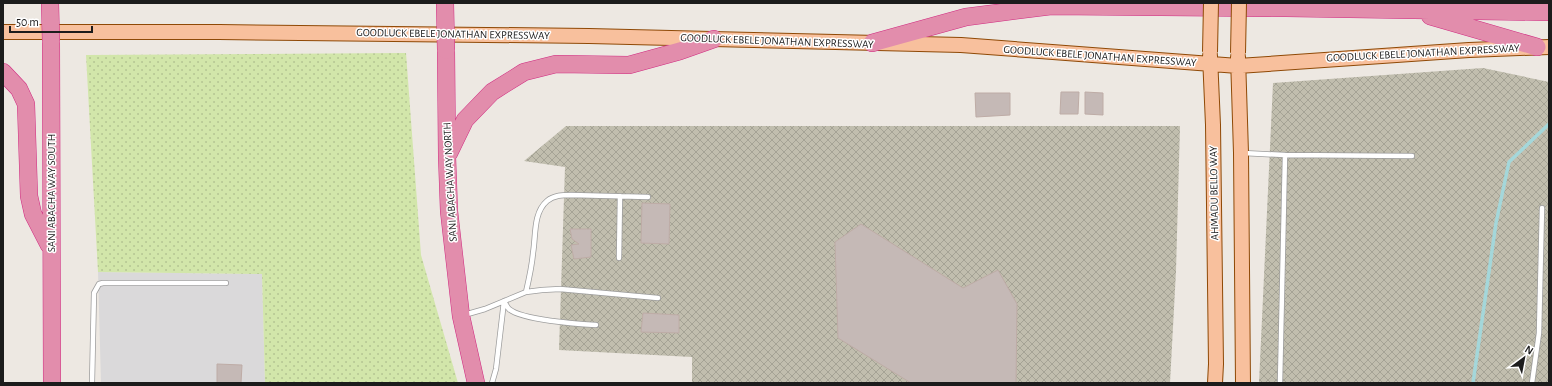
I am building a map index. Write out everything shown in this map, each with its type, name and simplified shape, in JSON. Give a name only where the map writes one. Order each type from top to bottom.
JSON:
[{"type":"highway","name":"SANI ABACHA WAY SOUTH","points":[[50,3],[50,247],[52,383]]},
{"type":"highway","name":"SANI ABACHA WAY NORTH","points":[[445,3],[449,211],[461,316],[476,383]]},
{"type":"highway","points":[[872,43],[966,18],[1051,6],[1549,12]]},
{"type":"highway","points":[[1407,10],[1543,47]]},
{"type":"highway","points":[[447,156],[465,120],[492,92],[524,72],[556,64],[629,65],[680,51],[714,39]]},
{"type":"highway","points":[[3,72],[19,89],[26,104],[29,196],[33,214],[50,247]]},
{"type":"main road","name":"AHMADU BELLO WAY","points":[[1211,3],[1210,58],[1213,141],[1215,383]]},
{"type":"main road","points":[[1239,3],[1238,60],[1241,153],[1243,383]]},
{"type":"main road","name":"GOODLUCK EBELE JONATHAN EXPRESSWAY","points":[[3,32],[380,33],[589,36],[961,45],[1238,60],[1334,59],[1543,47]]},
{"type":"lane","points":[[1241,153],[1285,155],[1412,156]]},
{"type":"lane","points":[[1280,383],[1283,275],[1283,188],[1285,155]]},
{"type":"lane","points":[[526,292],[539,213],[548,200],[552,197],[565,195],[648,197]]},
{"type":"lane","points":[[620,196],[620,258]]},
{"type":"lane","points":[[1532,383],[1539,333],[1542,208]]},
{"type":"lane","points":[[92,383],[94,293],[99,284],[103,282],[226,283]]},
{"type":"lane","points":[[461,316],[485,309],[526,292],[560,289],[658,298]]},
{"type":"lane","points":[[504,301],[509,309],[518,314],[553,321],[596,325]]},
{"type":"lane","points":[[492,383],[496,369],[504,301]]},
{"type":"shaded area","points":[[1483,68],[1549,82],[1549,383],[1259,383],[1273,83]]},
{"type":"shaded area","points":[[566,126],[1180,126],[1176,271],[1170,383],[692,383],[692,357],[559,350],[565,167],[524,161]]},
{"type":"shaded area","points":[[98,272],[262,274],[265,383],[101,383]]},
{"type":"green space","points":[[406,53],[421,255],[458,383],[265,383],[262,274],[98,272],[86,55]]},
{"type":"building","points":[[1061,92],[1079,92],[1078,114],[1060,114]]},
{"type":"building","points":[[1085,92],[1103,93],[1103,115],[1085,114]]},
{"type":"building","points":[[975,93],[1010,93],[1010,115],[976,117]]},
{"type":"building","points":[[642,203],[670,204],[669,244],[641,243]]},
{"type":"building","points":[[861,224],[963,288],[998,270],[1017,304],[1016,383],[911,383],[838,338],[835,242]]},
{"type":"building","points":[[570,229],[591,229],[591,257],[574,259],[571,245],[579,244],[572,239]]},
{"type":"building","points":[[643,313],[679,315],[679,333],[641,332]]},
{"type":"building","points":[[217,364],[242,365],[241,383],[217,383]]},
{"type":"waterway","points":[[1473,383],[1496,223],[1509,162],[1549,124]]}]
